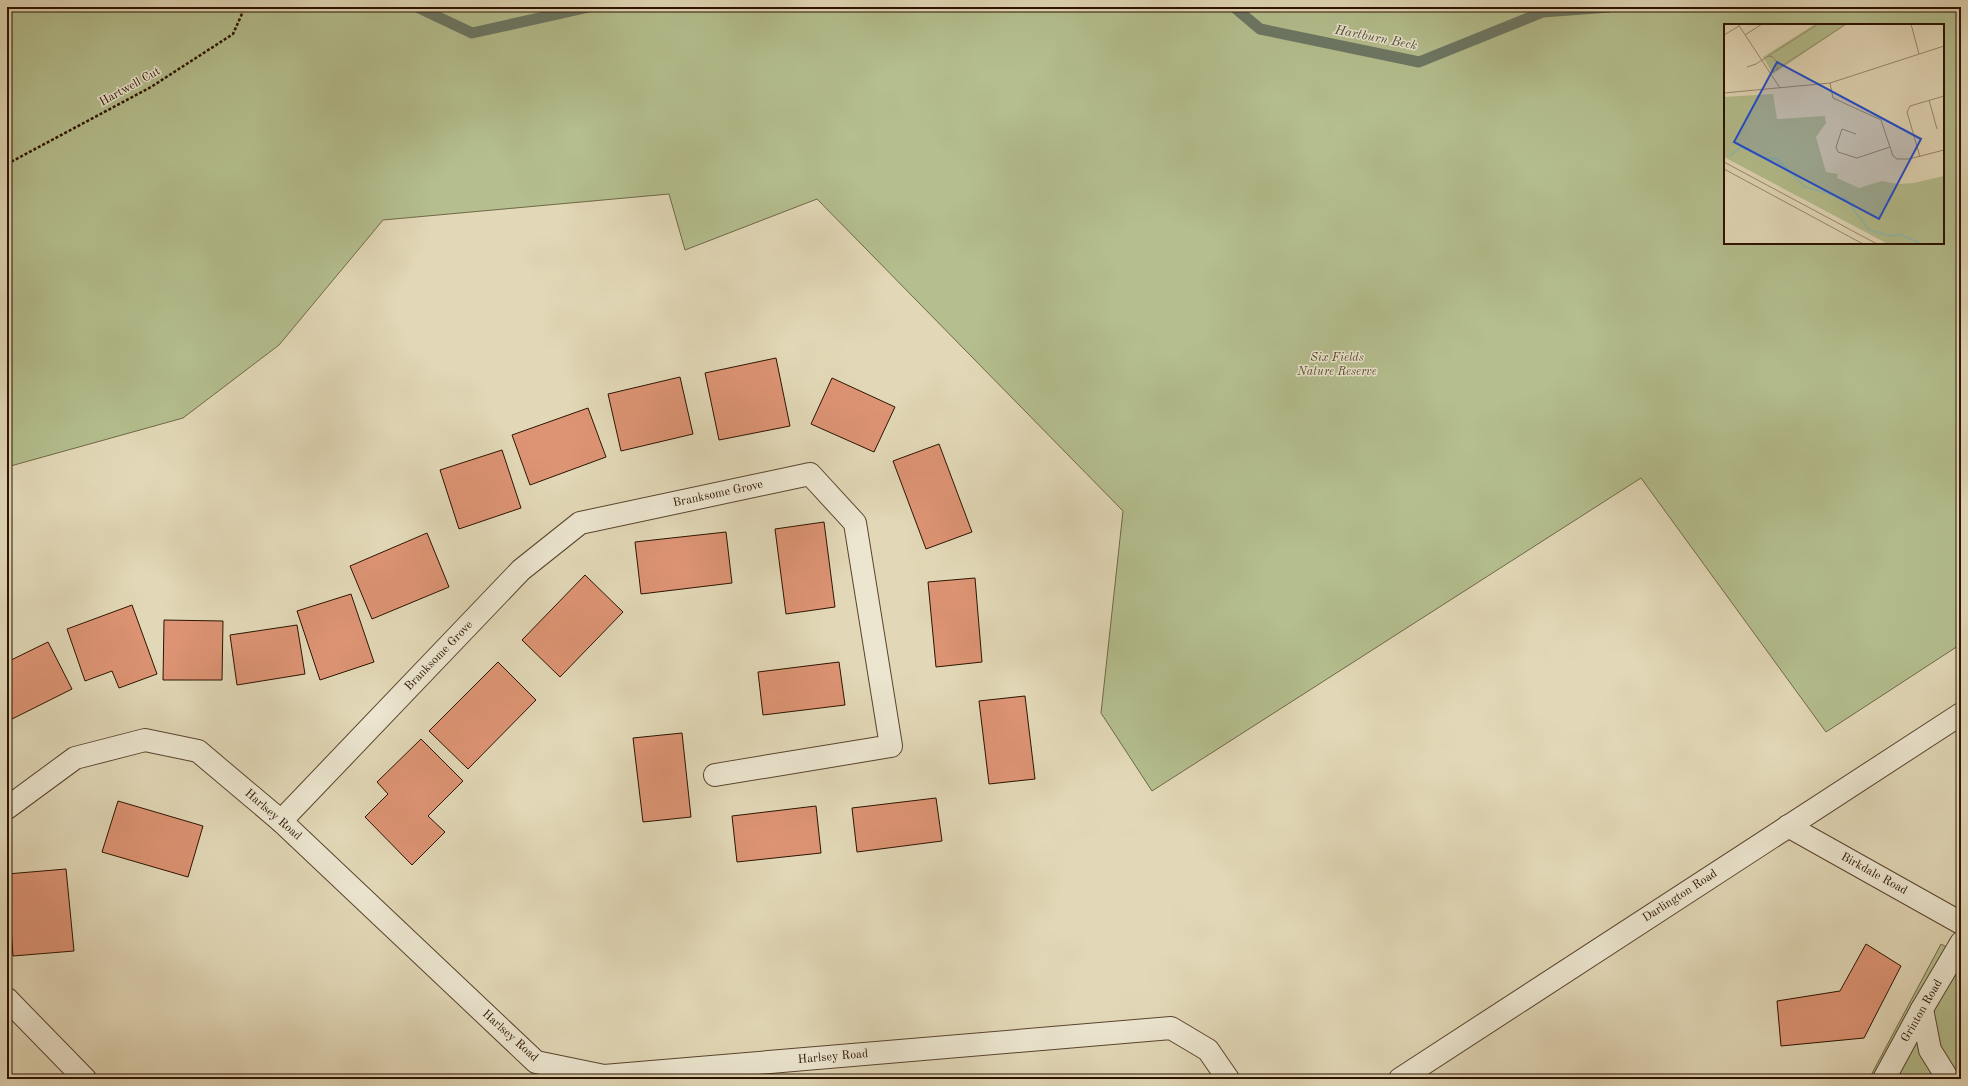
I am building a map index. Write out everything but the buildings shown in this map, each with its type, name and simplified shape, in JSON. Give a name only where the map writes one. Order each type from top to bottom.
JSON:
[{"type":"street","name":"Branksome Grove","points":[[281,821],[522,570],[580,523],[810,474],[855,523],[890,746],[715,775]]},
{"type":"street","name":"Darlington Road","points":[[1400,1079],[1961,714]]},
{"type":"street","name":"Harlsey Road","points":[[7,808],[75,758],[145,740],[198,751],[281,821],[536,1062],[604,1076],[1171,1028],[1208,1050],[1228,1079]]},
{"type":"street","name":"Birkdale Road","points":[[1788,826],[1961,923]]},
{"type":"street","name":"Grinton Road","points":[[1884,1079],[1922,1009],[1961,943]]},
{"type":"street","points":[[7,999],[85,1079]]},
{"type":"street","points":[[1922,1009],[1930,1050],[1948,1079]]},
{"type":"path","name":"Hartwell Cut","points":[[7,164],[151,87],[233,34],[246,7]]},
{"type":"green space","name":"Six Fields Nature Reserve","points":[[7,7],[1961,7],[1961,644],[1826,732],[1641,478],[1152,791],[1101,713],[1123,511],[817,199],[685,250],[669,194],[383,220],[279,345],[183,418],[7,467]]},
{"type":"green space","points":[[1941,944],[1961,955],[1961,1079],[1869,1079]]},
{"type":"waterway","name":"Hartburn Beck","points":[[417,7],[472,33],[589,7]]},
{"type":"waterway","name":"Hartburn Beck","points":[[1234,7],[1260,29],[1419,62],[1543,12],[1609,7]]}]
